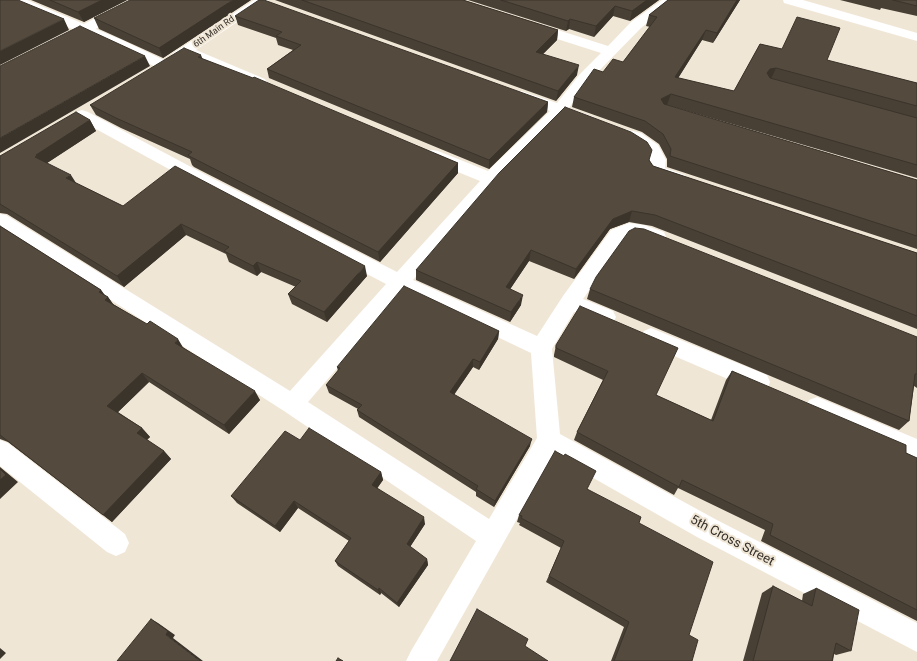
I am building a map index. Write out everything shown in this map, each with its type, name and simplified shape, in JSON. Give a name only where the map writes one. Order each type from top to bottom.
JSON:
[{"type":"street","points":[[16,0],[117,43],[163,65]]},
{"type":"street","points":[[49,48],[140,0]]},
{"type":"street","points":[[263,0],[277,6]]},
{"type":"street","name":"6th Main Rd","points":[[149,73],[187,51],[237,16],[263,0]]},
{"type":"street","points":[[648,0],[668,2]]},
{"type":"street","points":[[789,0],[917,37]]},
{"type":"street","points":[[292,404],[491,179],[560,110],[585,77],[636,25],[668,2]]},
{"type":"street","points":[[516,21],[610,51]]},
{"type":"street","points":[[187,51],[274,88]]},
{"type":"street","points":[[508,91],[635,137],[652,148],[658,160],[656,171],[696,185]]},
{"type":"street","points":[[82,115],[202,180],[399,282],[541,348]]},
{"type":"street","points":[[419,149],[491,179]]},
{"type":"street","points":[[0,220],[292,404],[493,537]]},
{"type":"street","points":[[421,661],[549,440],[541,348],[570,302],[618,235],[628,230],[644,232],[674,244]]},
{"type":"street","points":[[570,302],[779,391]]},
{"type":"street","points":[[801,400],[917,450]]},
{"type":"street","name":"5th Cross Street","points":[[549,440],[706,528],[917,638]]},
{"type":"street","points":[[0,451],[116,543]]},
{"type":"building","points":[[0,0],[18,0],[64,19],[0,51]]},
{"type":"building","points":[[50,0],[102,0],[78,12]]},
{"type":"building","points":[[130,0],[233,0],[159,48],[94,18]]},
{"type":"building","points":[[259,0],[264,0],[548,102],[489,160],[267,69],[301,45],[276,36],[282,32],[235,16]]},
{"type":"building","points":[[302,0],[463,0],[558,30],[536,52],[579,65],[558,91]]},
{"type":"building","points":[[501,0],[647,0],[632,11],[615,6],[596,26],[570,19],[568,21]]},
{"type":"building","points":[[668,0],[737,0],[717,33],[706,30],[675,77],[734,91],[760,44],[782,49],[797,17],[840,28],[827,60],[917,83],[917,106],[776,68],[770,69],[767,73],[770,78],[917,118],[917,165],[671,94],[661,99],[664,104],[917,180],[917,236],[670,156],[671,149],[663,134],[645,121],[574,97],[594,69],[603,72],[613,59],[623,62],[657,17],[649,15]]},
{"type":"building","points":[[893,0],[917,0],[917,6]]},
{"type":"building","points":[[80,26],[145,56],[0,138],[0,66]]},
{"type":"building","points":[[184,48],[201,55],[198,57],[253,78],[254,77],[458,163],[378,252],[188,155],[192,152],[90,105]]},
{"type":"building","points":[[565,107],[631,132],[647,142],[652,150],[649,160],[653,166],[917,253],[917,316],[655,215],[632,211],[613,219],[576,269],[531,250],[506,287],[523,295],[511,312],[416,270],[499,173]]},
{"type":"building","points":[[76,112],[90,120],[35,157],[71,175],[66,178],[123,206],[175,166],[365,266],[324,312],[288,294],[301,281],[257,262],[253,266],[224,251],[229,247],[181,224],[117,276],[0,204],[0,156]]},
{"type":"building","points":[[0,226],[101,290],[99,292],[108,297],[105,300],[147,324],[150,321],[178,339],[175,343],[255,391],[224,425],[142,373],[107,406],[142,428],[137,433],[164,451],[103,515],[0,435]]},
{"type":"building","points":[[635,228],[644,229],[917,337],[917,374],[915,374],[909,421],[590,289],[596,277],[629,231]]},
{"type":"building","points":[[404,286],[499,331],[480,362],[473,359],[450,392],[532,439],[495,501],[476,489],[478,486],[357,410],[362,405],[326,385],[340,368],[337,367]]},
{"type":"building","points":[[580,306],[678,348],[656,395],[713,421],[732,371],[906,445],[906,453],[917,458],[917,610],[770,535],[773,524],[682,480],[679,487],[577,432],[608,371],[556,348],[556,345]]},
{"type":"building","points":[[309,428],[381,472],[372,485],[424,517],[407,544],[427,559],[397,603],[379,588],[378,590],[335,561],[351,538],[294,501],[275,526],[231,496],[285,431],[300,440]]},
{"type":"building","points":[[555,451],[564,456],[565,454],[596,471],[587,489],[641,517],[639,523],[713,562],[689,635],[698,640],[692,661],[614,661],[629,622],[549,576],[564,541],[521,518],[522,516],[519,515]]},
{"type":"building","points":[[0,469],[6,475],[0,480]]},
{"type":"building","points":[[773,586],[812,606],[816,588],[859,610],[851,651],[836,643],[832,661],[753,661]]},
{"type":"building","points":[[477,609],[528,639],[525,646],[548,661],[450,661]]},
{"type":"building","points":[[151,619],[168,631],[166,635],[200,661],[117,661]]},
{"type":"building","points":[[338,658],[343,661],[336,661]]}]
